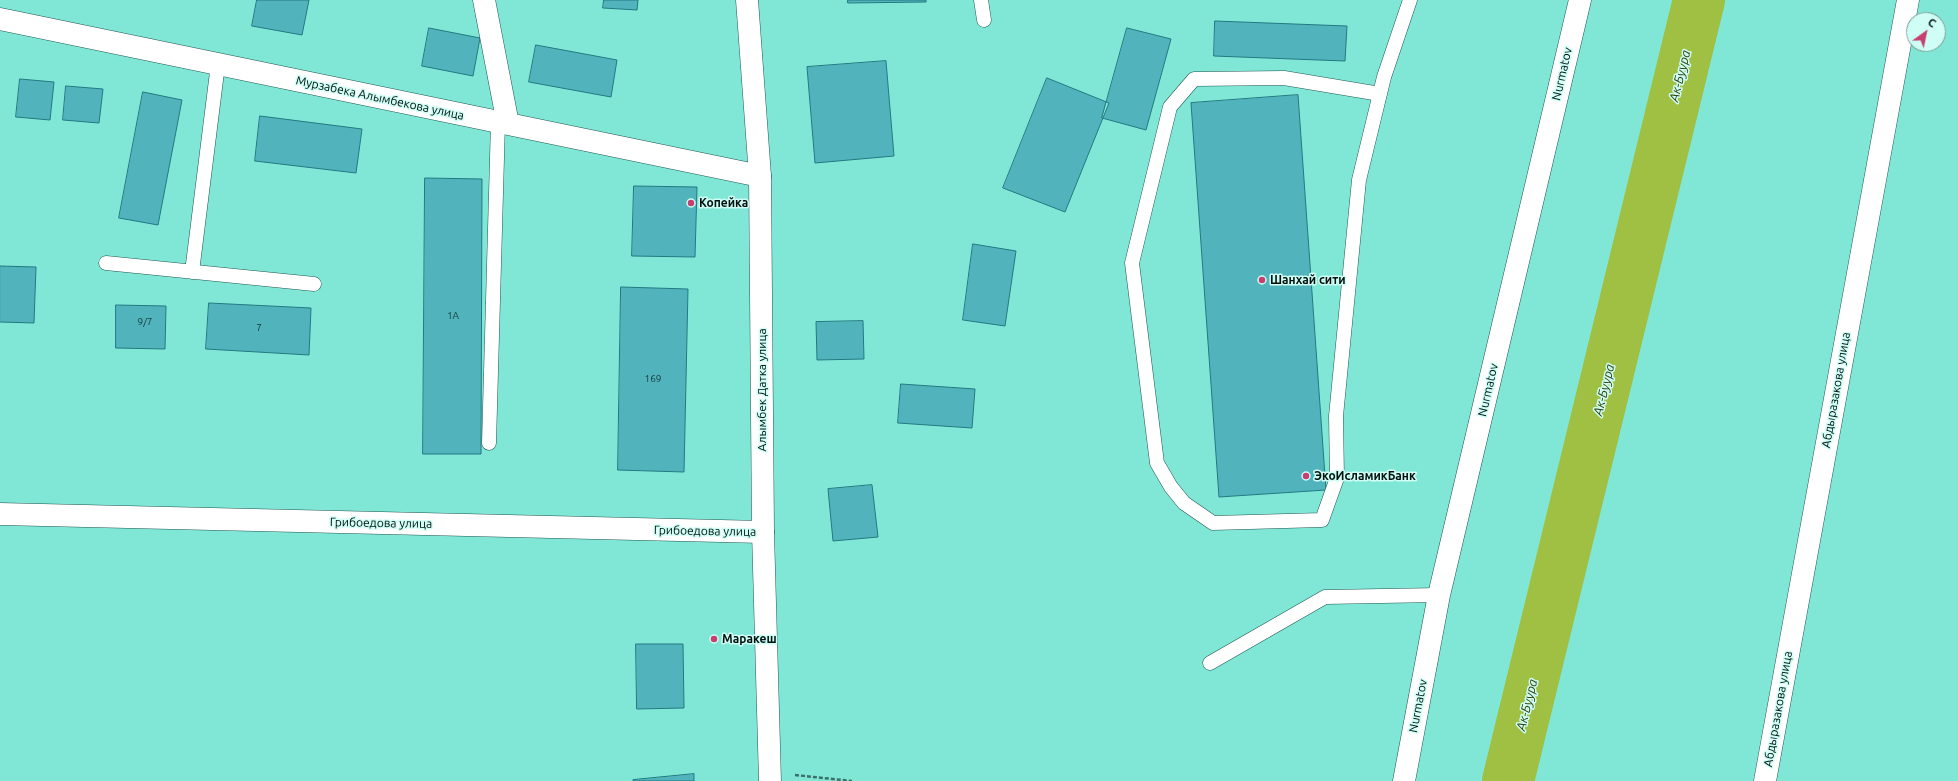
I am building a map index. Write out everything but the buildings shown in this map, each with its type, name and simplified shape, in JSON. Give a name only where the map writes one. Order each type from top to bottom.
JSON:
[{"type":"street","points":[[484,0],[503,123]]},
{"type":"street","name":"Алымбек Датка улица","points":[[747,0],[760,176],[763,532],[770,777]]},
{"type":"street","name":"Nurmatov","points":[[1404,781],[1439,595],[1580,0]]},
{"type":"street","name":"Абдыразакова улица","points":[[1765,781],[1908,0]]},
{"type":"street","name":"Мурзабека Алымбекова улица","points":[[0,19],[760,176]]},
{"type":"street","name":"Грибоедова улица","points":[[0,514],[763,532]]},
{"type":"lane","points":[[981,0],[984,20]]},
{"type":"lane","points":[[1380,94],[1284,78],[1194,80],[1170,106],[1132,262],[1157,463],[1171,487],[1184,502],[1213,523],[1322,520],[1337,478],[1336,416],[1360,180],[1384,77],[1410,0]]},
{"type":"lane","points":[[192,272],[218,64]]},
{"type":"lane","points":[[489,443],[503,123]]},
{"type":"lane","points":[[106,264],[314,284]]},
{"type":"lane","points":[[1210,663],[1325,597],[1439,595]]},
{"type":"path","points":[[770,777],[852,781]]},
{"type":"waterway","name":"Ак-Буура","points":[[1508,781],[1699,0]]},
{"type":"place","name":"Копейка","points":[[691,203]]},
{"type":"place","name":"Шанхай сити","points":[[1262,280]]},
{"type":"place","name":"ЭкоИсламикБанк","points":[[1306,476]]},
{"type":"place","name":"Маракеш","points":[[714,639]]}]
